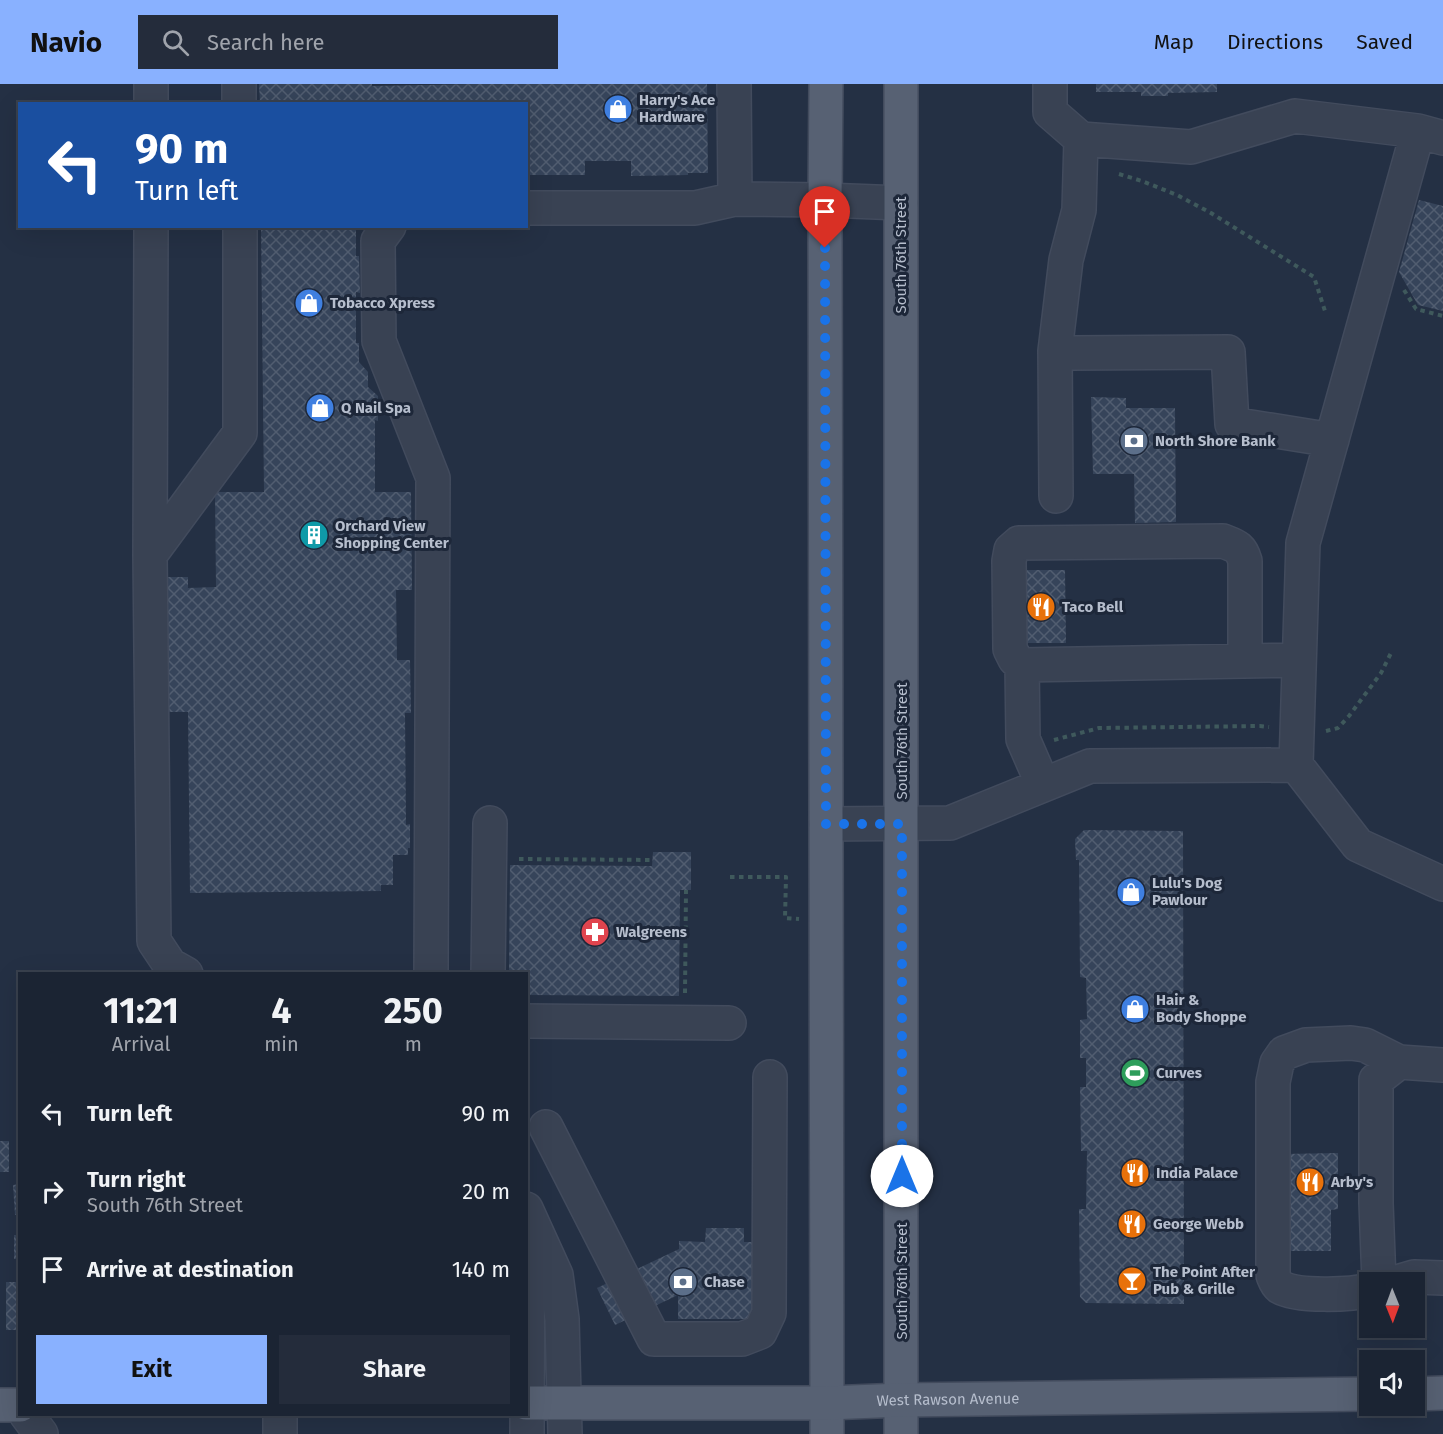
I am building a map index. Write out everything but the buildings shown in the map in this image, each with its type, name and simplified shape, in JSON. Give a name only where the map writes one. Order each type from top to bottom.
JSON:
[{"type":"main road","points":[[826,84],[827,1418]]},
{"type":"main road","name":"South 76th Street","points":[[901,84],[901,1434]]},
{"type":"main road","name":"West Rawson Avenue","points":[[528,1414],[565,1419],[827,1418],[902,1400],[1359,1394]]},
{"type":"main road","points":[[1425,1394],[1443,1394]]},
{"type":"lane","points":[[151,84],[151,102]]},
{"type":"lane","points":[[239,84],[239,102]]},
{"type":"lane","points":[[734,84],[735,199]]},
{"type":"lane","points":[[1050,84],[1050,112],[1081,140],[1191,147],[1295,116],[1430,134],[1383,255],[1303,543],[1296,765],[1358,845],[1443,884]]},
{"type":"lane","points":[[1056,496],[1055,351],[1066,260],[1079,210],[1081,140]]},
{"type":"lane","points":[[528,208],[695,208],[735,199],[901,203]]},
{"type":"lane","points":[[151,228],[150,555],[154,941],[170,965],[182,972]]},
{"type":"lane","points":[[150,555],[240,433],[240,228]]},
{"type":"lane","points":[[388,228],[378,241],[379,341],[433,478],[431,972]]},
{"type":"lane","points":[[1055,351],[1071,353],[1228,352],[1232,424],[1332,440]]},
{"type":"lane","points":[[1245,661],[1245,561],[1242,551],[1235,545],[1223,541],[1192,552],[1019,543],[1011,550],[1009,561],[1010,649],[1015,659],[1022,665],[1245,661],[1299,660]]},
{"type":"lane","points":[[1022,665],[1023,739],[1043,785]]},
{"type":"lane","points":[[826,824],[950,823],[1090,766],[1296,765]]},
{"type":"lane","points":[[488,972],[490,823]]},
{"type":"lane","points":[[528,1021],[729,1023]]},
{"type":"lane","points":[[1359,1292],[1317,1294],[1292,1292],[1275,1282],[1273,1275],[1273,1082],[1277,1063],[1284,1053],[1306,1045],[1351,1043],[1365,1045],[1399,1062],[1443,1065]]},
{"type":"lane","points":[[1379,1272],[1376,1080],[1399,1062]]},
{"type":"lane","points":[[546,1127],[654,1339],[742,1339],[760,1332],[769,1313],[770,1077]]},
{"type":"lane","points":[[528,1212],[556,1275],[562,1319],[565,1419]]},
{"type":"lane","points":[[1425,1277],[1443,1278]]},
{"type":"lane","points":[[25,1416],[41,1434]]},
{"type":"lane","points":[[280,1416],[280,1434]]},
{"type":"path","points":[[1114,172],[1177,195],[1212,213],[1314,277],[1325,311]]},
{"type":"path","points":[[1383,255],[1416,309],[1443,316]]},
{"type":"path","points":[[1322,732],[1338,728],[1349,716],[1381,673],[1392,651]]},
{"type":"path","points":[[1051,741],[1099,728],[1260,726],[1279,728]]},
{"type":"path","points":[[519,859],[653,860]]},
{"type":"path","points":[[730,877],[786,877],[785,918],[799,919]]},
{"type":"path","points":[[685,1023],[686,890]]},
{"type":"place","name":"Harry's Ace Hardware","points":[[618,109]]},
{"type":"place","name":"Tobacco Xpress","points":[[309,303]]},
{"type":"place","name":"Q Nail Spa","points":[[320,408]]},
{"type":"place","name":"North Shore Bank","points":[[1134,441]]},
{"type":"place","name":"Orchard View Shopping Center","points":[[314,535]]},
{"type":"place","name":"Taco Bell","points":[[1041,607]]},
{"type":"place","name":"Lulu's Dog Pawlour","points":[[1131,892]]},
{"type":"place","name":"Walgreens","points":[[595,932]]},
{"type":"place","name":"Hair & Body Shoppe","points":[[1135,1009]]},
{"type":"place","name":"Curves","points":[[1135,1073]]},
{"type":"place","name":"India Palace","points":[[1135,1173]]},
{"type":"place","name":"Arby's","points":[[1310,1182]]},
{"type":"place","name":"George Webb","points":[[1132,1224]]},
{"type":"place","name":"The Point After Pub & Grille","points":[[1132,1281]]},
{"type":"place","name":"Chase","points":[[683,1282]]},
{"type":"route","points":[[825,248],[826,824],[902,824],[902,1176]]}]
